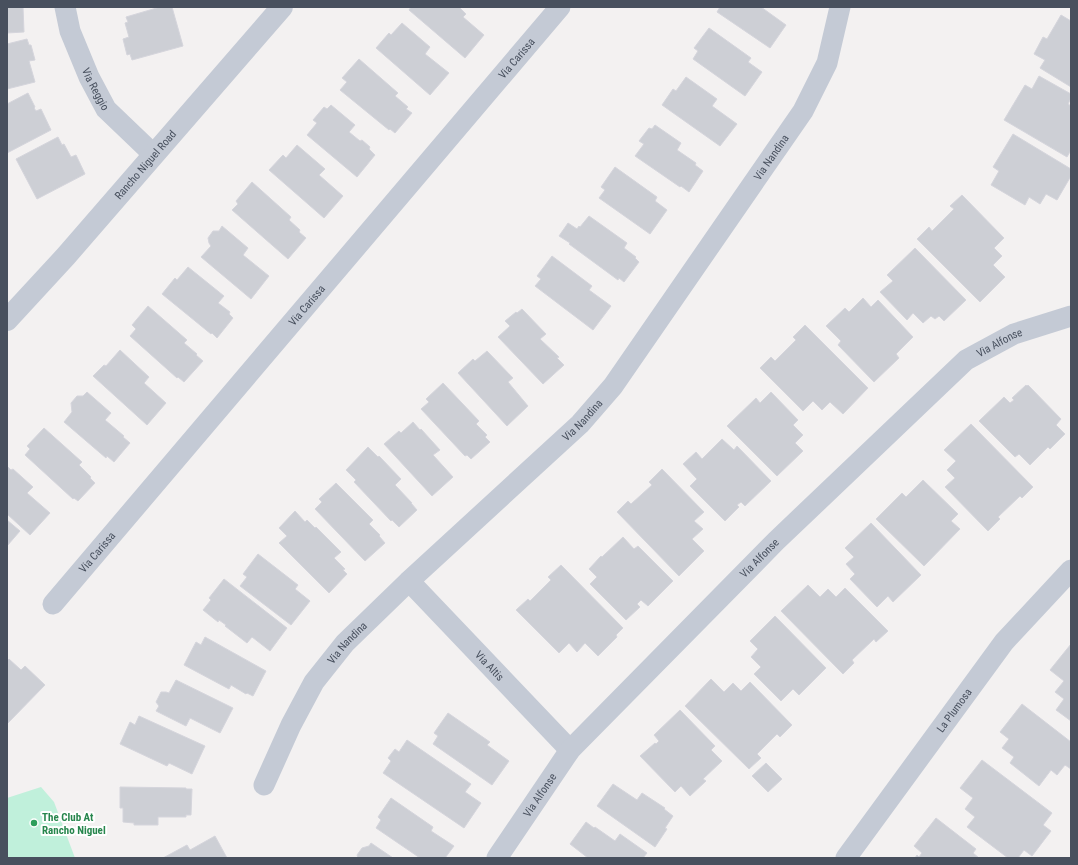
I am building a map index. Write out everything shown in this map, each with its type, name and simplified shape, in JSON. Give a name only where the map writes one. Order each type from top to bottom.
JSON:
[{"type":"street","name":"Via Reggio","points":[[65,7],[70,31],[89,77],[106,109],[153,154]]},
{"type":"street","name":"Rancho Niguel Road","points":[[7,320],[66,256],[282,7]]},
{"type":"street","name":"Via Nandina","points":[[264,785],[291,725],[314,682],[345,643],[409,580],[580,424],[613,386],[803,111],[827,63],[840,7]]},
{"type":"street","name":"Via Carissa","points":[[53,604],[558,8]]},
{"type":"street","name":"Via Alfonse","points":[[497,858],[570,750],[776,541],[966,360],[1014,334],[1071,316]]},
{"type":"street","name":"La Plumosa","points":[[846,858],[1004,642],[1071,570]]},
{"type":"street","name":"Via Altis","points":[[409,580],[570,750]]},
{"type":"green space","name":"The Club At Rancho Niguel","points":[[41,787],[54,802],[75,858],[7,858],[7,798]]},
{"type":"building","points":[[7,7],[23,7],[24,32],[7,33]]},
{"type":"building","points":[[160,7],[172,7],[183,46],[132,60],[130,54],[127,55],[123,39],[129,37],[125,23],[128,22],[126,17]]},
{"type":"building","points":[[411,7],[459,7],[466,14],[463,17],[484,35],[465,58],[409,10]]},
{"type":"building","points":[[720,7],[761,7],[786,25],[770,48],[717,12]]},
{"type":"building","points":[[1061,15],[1071,21],[1071,87],[1040,68],[1045,60],[1034,54],[1043,37],[1047,39]]},
{"type":"building","points":[[402,23],[430,47],[425,54],[449,73],[430,95],[376,48],[389,33],[391,35]]},
{"type":"building","points":[[709,28],[751,58],[748,62],[762,72],[745,96],[693,59],[698,51],[694,48]]},
{"type":"building","points":[[27,39],[29,45],[31,45],[35,60],[29,61],[35,82],[7,89],[7,44]]},
{"type":"building","points":[[359,59],[398,93],[395,96],[408,107],[406,109],[412,113],[395,133],[390,129],[389,130],[340,90],[347,82],[342,78]]},
{"type":"building","points":[[1039,76],[1071,94],[1068,104],[1071,106],[1071,150],[1067,157],[1004,120],[1025,85],[1032,89]]},
{"type":"building","points":[[686,77],[717,99],[712,106],[737,124],[720,146],[662,105],[673,89],[676,91]]},
{"type":"building","points":[[28,93],[35,107],[34,108],[36,111],[41,109],[51,130],[7,153],[7,104]]},
{"type":"building","points":[[331,105],[355,125],[349,132],[370,147],[369,149],[375,155],[357,177],[307,135],[317,123],[313,120],[324,107],[327,109]]},
{"type":"building","points":[[655,125],[681,143],[677,150],[696,163],[695,165],[703,171],[689,192],[635,156],[644,144],[639,141],[649,128],[652,129]]},
{"type":"building","points":[[1013,134],[1071,169],[1071,176],[1057,200],[1046,194],[1040,204],[1029,197],[1025,205],[991,185],[999,171],[993,167]]},
{"type":"building","points":[[58,137],[62,145],[64,144],[71,157],[76,155],[85,174],[37,199],[16,159]]},
{"type":"building","points":[[297,145],[325,169],[319,175],[343,196],[324,218],[269,170],[283,155],[286,158]]},
{"type":"building","points":[[615,167],[657,197],[655,201],[667,210],[650,234],[599,198],[605,190],[601,187]]},
{"type":"building","points":[[252,182],[291,217],[289,220],[306,238],[288,259],[232,210],[238,204],[236,201]]},
{"type":"building","points":[[962,195],[1004,238],[994,248],[1002,256],[993,265],[1005,277],[980,302],[917,239],[929,227],[932,231],[954,209],[950,206]]},
{"type":"building","points":[[589,216],[627,243],[624,248],[636,257],[635,258],[639,262],[624,282],[619,278],[618,280],[559,236],[568,223],[577,229]]},
{"type":"building","points":[[222,226],[248,248],[243,255],[269,276],[251,299],[201,257],[211,246],[208,238],[213,231],[219,231]]},
{"type":"building","points":[[915,248],[966,300],[944,321],[939,316],[935,319],[931,316],[923,323],[913,313],[907,320],[880,292],[893,281],[887,275]]},
{"type":"building","points":[[552,256],[592,286],[589,290],[611,306],[593,330],[535,286],[541,279],[537,276]]},
{"type":"building","points":[[188,267],[224,296],[218,303],[230,312],[229,314],[233,318],[217,338],[162,294],[175,278],[177,280]]},
{"type":"building","points":[[863,298],[871,307],[878,300],[913,337],[896,354],[899,358],[874,382],[838,345],[841,341],[826,326],[845,308],[849,312]]},
{"type":"building","points":[[148,306],[187,340],[184,343],[203,361],[184,382],[178,377],[177,378],[130,336],[136,329],[132,325]]},
{"type":"building","points":[[522,309],[546,334],[540,339],[559,357],[557,358],[564,365],[543,384],[498,337],[510,326],[505,321]]},
{"type":"building","points":[[805,325],[868,388],[843,414],[830,402],[822,410],[813,401],[803,411],[760,368],[771,357],[775,361],[796,340],[793,337]]},
{"type":"building","points":[[120,350],[149,377],[144,383],[166,403],[147,425],[93,376],[104,365],[106,366]]},
{"type":"building","points":[[487,351],[513,378],[508,382],[528,406],[507,426],[458,373],[473,359],[475,361]]},
{"type":"building","points":[[443,383],[479,421],[476,424],[487,435],[485,437],[490,442],[471,459],[467,455],[465,456],[421,409],[429,402],[426,399]]},
{"type":"building","points":[[1026,385],[1028,385],[1061,419],[1056,425],[1065,434],[1050,449],[1048,447],[1030,465],[1019,454],[1015,457],[979,421],[1004,397],[1010,403],[1014,400],[1012,398]]},
{"type":"building","points":[[87,392],[111,413],[105,420],[130,443],[114,462],[107,456],[106,458],[64,422],[72,412],[71,403],[77,396],[83,396]]},
{"type":"building","points":[[771,392],[798,420],[793,425],[803,435],[795,443],[803,451],[777,476],[727,426],[756,398],[760,403]]},
{"type":"building","points":[[413,422],[440,450],[433,455],[453,477],[432,496],[384,444],[399,431],[401,433]]},
{"type":"building","points":[[971,424],[1033,487],[1022,498],[1020,496],[998,517],[1000,519],[988,531],[945,487],[955,478],[947,470],[956,461],[944,450]]},
{"type":"building","points":[[44,428],[82,462],[79,465],[95,483],[78,501],[74,498],[73,499],[25,455],[30,449],[27,446]]},
{"type":"building","points":[[722,439],[734,450],[737,446],[771,481],[745,506],[741,502],[737,505],[739,507],[725,521],[690,486],[697,479],[683,464],[696,452],[702,459]]},
{"type":"building","points":[[368,447],[401,479],[395,485],[417,510],[399,527],[392,520],[391,521],[354,482],[356,480],[346,470]]},
{"type":"building","points":[[7,466],[11,470],[13,469],[33,487],[27,493],[50,513],[30,535],[7,514]]},
{"type":"building","points":[[662,469],[704,512],[694,521],[703,529],[692,539],[704,551],[679,576],[617,512],[628,501],[631,504],[652,485],[649,482]]},
{"type":"building","points":[[923,480],[958,514],[951,521],[960,529],[924,566],[876,519],[902,493],[906,497]]},
{"type":"building","points":[[336,483],[373,520],[369,524],[380,535],[379,536],[385,543],[365,561],[315,509],[322,502],[319,499]]},
{"type":"building","points":[[295,511],[305,522],[307,520],[315,528],[316,527],[341,552],[334,558],[345,569],[343,570],[347,574],[329,593],[279,543],[287,536],[279,528]]},
{"type":"building","points":[[7,520],[20,531],[7,546]]},
{"type":"building","points":[[871,523],[921,575],[893,602],[888,596],[877,607],[850,579],[855,574],[846,564],[854,557],[845,548]]},
{"type":"building","points":[[623,537],[634,549],[638,546],[673,581],[648,606],[641,600],[637,604],[640,607],[626,620],[590,584],[597,577],[589,569],[601,556],[602,557]]},
{"type":"building","points":[[258,554],[298,585],[295,589],[310,601],[291,625],[240,586],[247,577],[243,574]]},
{"type":"building","points":[[561,565],[623,628],[616,635],[617,637],[598,656],[585,643],[577,652],[569,643],[559,653],[516,610],[528,599],[530,601],[551,580],[548,577]]},
{"type":"building","points":[[224,579],[287,628],[270,651],[252,637],[247,643],[225,626],[226,625],[219,620],[218,622],[203,610],[211,600],[209,598]]},
{"type":"building","points":[[808,585],[820,597],[828,589],[836,597],[845,588],[888,631],[876,642],[874,639],[852,660],[854,663],[843,674],[781,611]]},
{"type":"building","points":[[775,616],[826,668],[799,695],[793,689],[781,701],[754,674],[761,667],[751,657],[758,649],[750,641]]},
{"type":"building","points":[[205,637],[266,671],[253,696],[247,693],[246,694],[231,685],[229,689],[184,665],[196,642],[201,645]]},
{"type":"building","points":[[1071,644],[1071,721],[1056,710],[1064,699],[1055,692],[1064,681],[1050,670]]},
{"type":"building","points":[[9,659],[21,670],[25,666],[45,685],[7,724],[7,661]]},
{"type":"building","points":[[711,679],[724,692],[733,683],[741,691],[750,682],[792,725],[780,737],[777,734],[757,754],[761,758],[749,769],[685,706]]},
{"type":"building","points":[[176,680],[233,708],[220,733],[190,718],[186,726],[156,711],[159,706],[156,702],[161,692],[169,693]]},
{"type":"building","points":[[1022,704],[1071,742],[1071,769],[1065,765],[1057,775],[1051,770],[1039,786],[1010,763],[1014,757],[1002,748],[1009,739],[1000,732]]},
{"type":"building","points":[[680,710],[715,746],[711,750],[722,761],[703,779],[706,781],[690,796],[681,786],[675,792],[640,756],[659,741],[654,735]]},
{"type":"building","points":[[448,713],[490,742],[487,745],[509,761],[492,785],[433,744],[438,736],[434,733]]},
{"type":"building","points":[[139,716],[205,746],[192,774],[169,763],[167,766],[120,744],[130,722],[135,725]]},
{"type":"building","points":[[407,740],[471,784],[465,792],[481,803],[464,828],[383,773],[391,761],[388,758],[395,749],[399,752]]},
{"type":"building","points":[[982,760],[1052,813],[1043,825],[1051,831],[1032,856],[1024,850],[1018,858],[1008,858],[967,827],[975,817],[965,809],[973,798],[960,788]]},
{"type":"building","points":[[766,763],[782,779],[768,792],[752,776]]},
{"type":"building","points":[[613,784],[637,800],[642,793],[665,808],[664,809],[673,816],[665,828],[667,829],[655,847],[597,806]]},
{"type":"building","points":[[120,787],[192,789],[191,815],[186,815],[186,817],[158,817],[158,825],[134,825],[134,823],[123,822],[123,808],[120,808]]},
{"type":"building","points":[[391,798],[433,827],[431,831],[454,846],[445,858],[420,858],[376,828],[381,820],[378,817]]},
{"type":"building","points":[[936,818],[976,849],[973,853],[979,858],[915,858],[917,855],[919,857],[922,853],[914,846]]},
{"type":"building","points":[[586,822],[615,841],[620,834],[647,853],[643,858],[588,858],[570,844]]},
{"type":"building","points":[[215,836],[227,858],[163,858],[187,845],[190,850]]},
{"type":"building","points":[[371,843],[393,858],[358,858],[357,855],[362,848],[369,846]]},
{"type":"place","name":"The Club At Rancho Niguel","points":[[34,823]]}]
